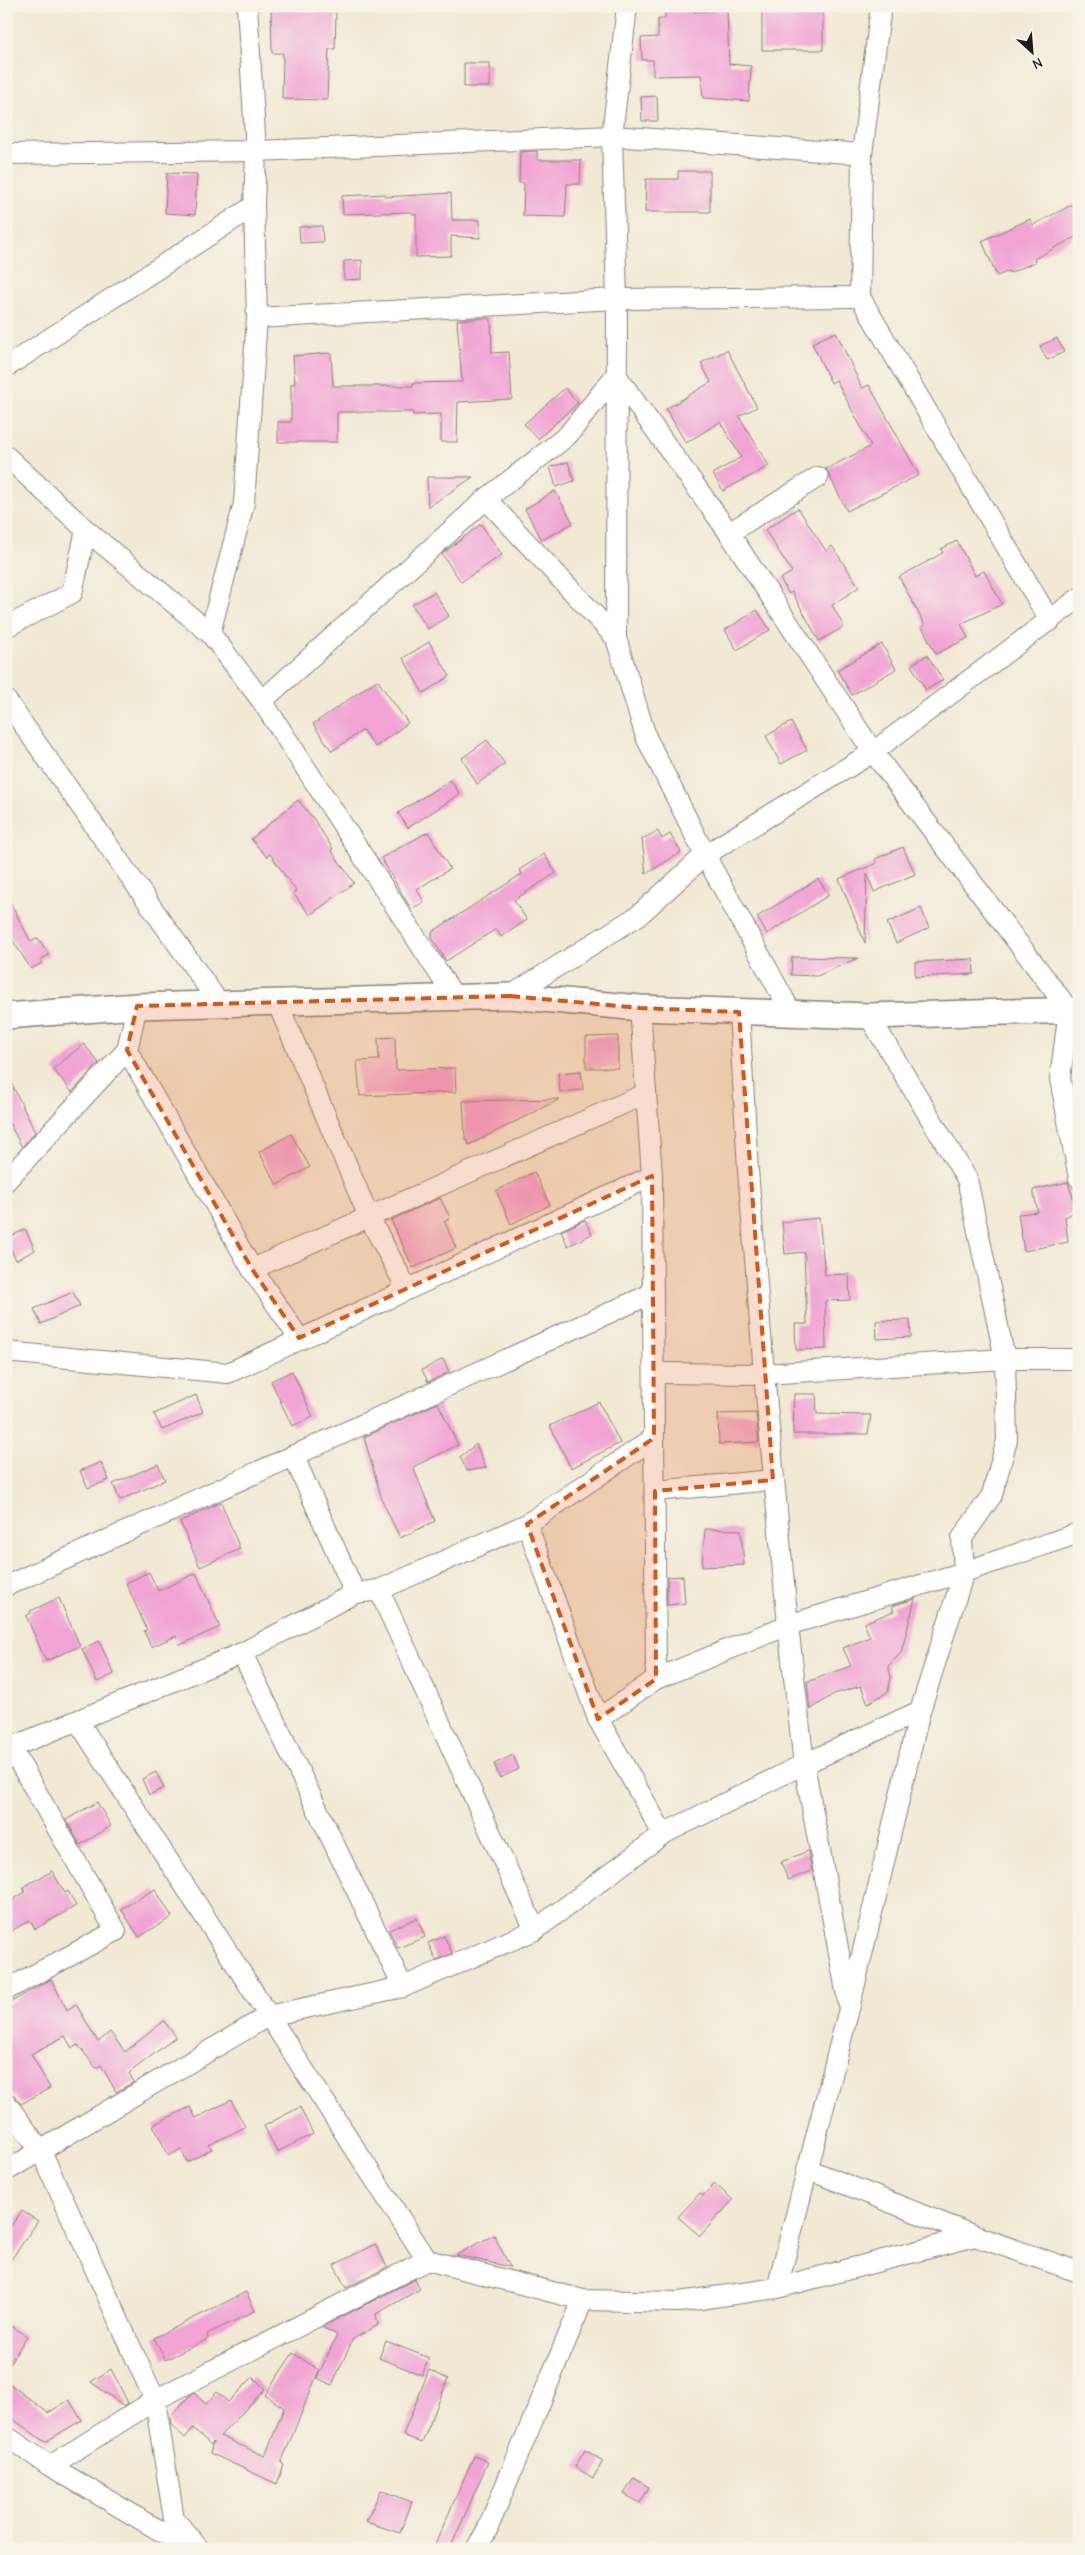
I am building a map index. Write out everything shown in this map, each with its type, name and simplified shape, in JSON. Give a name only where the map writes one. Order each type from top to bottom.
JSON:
[{"type":"street","points":[[210,633],[244,503],[257,318],[254,206],[256,151],[247,6]]},
{"type":"street","points":[[627,6],[612,136],[617,299],[616,638],[646,736],[705,855],[792,1014]]},
{"type":"street","points":[[881,6],[862,154],[860,297],[1050,621]]},
{"type":"street","points":[[6,154],[256,151],[612,136],[862,154]]},
{"type":"street","points":[[6,367],[254,206]]},
{"type":"street","points":[[257,318],[617,299],[860,297]]},
{"type":"street","points":[[262,701],[486,499],[567,436],[616,375]]},
{"type":"street","points":[[616,375],[729,534],[873,752],[1074,1010],[1060,1078],[1079,1178]]},
{"type":"street","points":[[6,456],[86,530],[210,633],[262,701],[455,998]]},
{"type":"street","points":[[729,534],[818,477]]},
{"type":"street","points":[[486,499],[616,638]]},
{"type":"street","points":[[6,627],[72,593],[86,530]]},
{"type":"street","points":[[510,996],[639,915],[705,855],[873,752],[1079,598]]},
{"type":"street","points":[[6,700],[219,1004]]},
{"type":"street","points":[[6,1016],[137,1006],[510,996],[640,1008],[869,1016],[1074,1010]]},
{"type":"street","points":[[277,1002],[369,1217],[407,1289]]},
{"type":"street","points":[[6,1181],[127,1050],[137,1006]]},
{"type":"street","points":[[640,1008],[652,1176],[656,1679]]},
{"type":"street","points":[[739,1012],[748,1170],[764,1374],[788,1626],[804,1764],[849,2009]]},
{"type":"street","points":[[777,2288],[849,2009],[920,1711],[964,1572],[962,1538],[992,1495],[1007,1440],[1005,1359],[967,1180],[869,1016]]},
{"type":"street","points":[[127,1050],[252,1269],[300,1338]]},
{"type":"street","points":[[252,1269],[645,1094]]},
{"type":"street","points":[[6,1352],[228,1373],[652,1176]]},
{"type":"street","points":[[6,1586],[653,1293]]},
{"type":"street","points":[[654,1373],[764,1374],[1005,1359],[1079,1359]]},
{"type":"street","points":[[8,1985],[116,1931],[8,1743],[78,1721],[242,1653],[355,1593],[379,1590],[527,1524],[654,1438]]},
{"type":"street","points":[[293,1455],[355,1593]]},
{"type":"street","points":[[655,1491],[773,1480]]},
{"type":"street","points":[[527,1524],[598,1719],[663,1834]]},
{"type":"street","points":[[598,1719],[656,1679],[788,1626],[964,1572],[1079,1533]]},
{"type":"street","points":[[379,1590],[535,1930]]},
{"type":"street","points":[[242,1653],[403,1987]]},
{"type":"street","points":[[6,2171],[268,2016],[403,1987],[535,1930],[663,1834],[804,1764],[920,1711]]},
{"type":"street","points":[[78,1721],[427,2260]]},
{"type":"street","points":[[6,2103],[41,2151],[155,2400],[174,2519],[199,2549]]},
{"type":"street","points":[[807,2169],[975,2236],[1079,2272]]},
{"type":"street","points":[[50,2466],[155,2400],[427,2260],[583,2300],[679,2302],[777,2288],[975,2236]]},
{"type":"street","points":[[476,2549],[487,2530],[583,2300]]},
{"type":"street","points":[[6,2436],[50,2466],[191,2549]]},
{"type":"highlighted area","points":[[510,996],[640,1008],[739,1012],[773,1480],[655,1491],[656,1679],[598,1719],[527,1524],[654,1438],[652,1176],[299,1338],[252,1269],[127,1050],[137,1006]]},
{"type":"building","points":[[271,6],[317,6],[316,11],[336,11],[335,49],[329,49],[327,100],[282,99],[283,53],[272,53]]},
{"type":"building","points":[[665,6],[694,6],[694,12],[727,10],[729,64],[751,66],[749,101],[703,98],[701,75],[653,76],[653,60],[642,60],[641,38],[658,37],[658,19],[665,19]]},
{"type":"building","points":[[762,6],[793,6],[793,11],[823,9],[823,50],[762,50]]},
{"type":"building","points":[[464,63],[490,63],[490,87],[464,87]]},
{"type":"building","points":[[657,96],[658,121],[642,121],[641,97]]},
{"type":"building","points":[[537,151],[537,160],[581,160],[580,184],[567,184],[565,217],[523,216],[524,183],[519,183],[520,152]]},
{"type":"building","points":[[678,171],[710,171],[710,212],[645,212],[646,179],[678,179]]},
{"type":"building","points":[[167,173],[197,174],[195,215],[165,213]]},
{"type":"building","points":[[451,193],[452,220],[480,220],[480,238],[451,236],[451,256],[416,257],[416,214],[412,212],[343,214],[342,196],[385,194],[385,197]]},
{"type":"building","points":[[1079,201],[1079,235],[1034,259],[1035,262],[1010,273],[1009,271],[997,276],[982,241],[1030,219],[1033,225]]},
{"type":"building","points":[[322,226],[323,242],[300,243],[299,227]]},
{"type":"building","points":[[362,260],[362,279],[344,280],[344,261]]},
{"type":"building","points":[[491,318],[492,353],[509,352],[512,399],[458,402],[457,442],[441,442],[441,414],[413,415],[413,412],[337,412],[337,442],[278,442],[278,422],[291,422],[291,384],[295,384],[293,356],[331,353],[333,386],[413,386],[413,383],[462,382],[457,320]]},
{"type":"building","points":[[836,332],[862,388],[869,385],[919,475],[847,511],[826,469],[871,446],[836,380],[831,383],[812,343]]},
{"type":"building","points":[[1057,338],[1064,352],[1047,360],[1040,346]]},
{"type":"building","points":[[727,350],[757,407],[739,416],[769,466],[723,491],[713,474],[741,457],[720,422],[686,443],[666,409],[711,382],[701,363]]},
{"type":"building","points":[[565,388],[578,403],[538,439],[524,424]]},
{"type":"building","points":[[568,462],[574,481],[556,487],[550,467]]},
{"type":"building","points":[[427,477],[473,477],[428,507]]},
{"type":"building","points":[[555,491],[573,523],[542,540],[525,509]]},
{"type":"building","points":[[798,508],[826,551],[832,546],[859,587],[832,605],[844,627],[819,641],[792,592],[789,594],[780,579],[792,572],[765,530]]},
{"type":"building","points":[[481,524],[502,555],[461,582],[442,554]]},
{"type":"building","points":[[957,541],[975,576],[984,571],[1002,604],[961,624],[968,638],[936,654],[922,627],[925,625],[899,577],[943,553],[941,549]]},
{"type":"building","points":[[434,592],[449,616],[428,629],[412,605]]},
{"type":"building","points":[[757,610],[770,630],[737,650],[725,630]]},
{"type":"building","points":[[429,642],[450,676],[423,693],[403,658]]},
{"type":"building","points":[[882,644],[896,669],[852,695],[837,670]]},
{"type":"building","points":[[927,655],[943,680],[926,690],[911,665]]},
{"type":"building","points":[[377,680],[408,723],[375,747],[363,730],[332,751],[313,724]]},
{"type":"building","points":[[791,722],[807,750],[781,764],[766,736]]},
{"type":"building","points":[[487,740],[505,764],[477,784],[462,758]]},
{"type":"building","points":[[450,780],[460,794],[408,828],[398,813]]},
{"type":"building","points":[[298,800],[313,818],[333,849],[331,850],[354,883],[310,915],[293,893],[296,891],[270,854],[267,857],[251,839]]},
{"type":"building","points":[[658,831],[662,839],[670,834],[681,852],[646,874],[642,839]]},
{"type":"building","points":[[428,832],[450,869],[417,889],[424,902],[411,909],[381,858]]},
{"type":"building","points":[[903,847],[915,874],[874,892],[867,873],[865,943],[839,879],[877,863],[875,859]]},
{"type":"building","points":[[544,854],[556,873],[514,900],[527,920],[501,937],[496,929],[446,961],[432,938],[432,932],[522,874],[519,870]]},
{"type":"building","points":[[818,879],[829,895],[767,934],[757,917]]},
{"type":"building","points":[[6,894],[31,942],[38,938],[49,955],[40,960],[42,963],[31,969],[6,930]]},
{"type":"building","points":[[921,908],[929,928],[896,943],[887,923]]},
{"type":"building","points":[[792,957],[858,958],[817,976],[791,975]]},
{"type":"building","points":[[973,959],[974,974],[915,977],[915,962]]},
{"type":"building","points":[[618,1036],[618,1068],[586,1068],[586,1037]]},
{"type":"building","points":[[395,1037],[396,1070],[455,1068],[456,1092],[360,1096],[357,1061],[379,1060],[378,1038]]},
{"type":"building","points":[[84,1044],[99,1063],[72,1092],[53,1069]]},
{"type":"building","points":[[581,1071],[583,1090],[560,1092],[558,1073]]},
{"type":"building","points":[[6,1072],[35,1132],[22,1147],[6,1117]]},
{"type":"building","points":[[560,1099],[469,1145],[465,1137],[463,1101]]},
{"type":"building","points":[[291,1134],[310,1167],[277,1185],[259,1152]]},
{"type":"building","points":[[534,1172],[550,1205],[511,1224],[496,1191]]},
{"type":"building","points":[[1068,1182],[1077,1211],[1065,1217],[1068,1242],[1024,1251],[1018,1214],[1038,1212],[1033,1190]]},
{"type":"building","points":[[440,1198],[450,1218],[444,1221],[456,1248],[413,1268],[391,1220]]},
{"type":"building","points":[[819,1218],[825,1275],[849,1274],[850,1300],[825,1301],[826,1349],[796,1350],[795,1324],[807,1324],[804,1252],[785,1254],[782,1222]]},
{"type":"building","points":[[585,1220],[592,1234],[568,1246],[561,1231]]},
{"type":"building","points":[[25,1229],[35,1250],[16,1260],[6,1239]]},
{"type":"building","points":[[73,1292],[80,1306],[41,1324],[34,1309]]},
{"type":"building","points":[[910,1320],[911,1337],[877,1339],[876,1321]]},
{"type":"building","points":[[443,1359],[449,1372],[428,1382],[422,1370]]},
{"type":"building","points":[[292,1371],[313,1417],[292,1426],[271,1381]]},
{"type":"building","points":[[794,1394],[816,1394],[817,1414],[871,1415],[868,1434],[793,1434]]},
{"type":"building","points":[[196,1395],[203,1412],[162,1430],[154,1414]]},
{"type":"building","points":[[599,1402],[620,1443],[571,1468],[550,1426]]},
{"type":"building","points":[[438,1403],[458,1445],[413,1467],[435,1521],[400,1538],[382,1500],[364,1437]]},
{"type":"building","points":[[756,1413],[759,1442],[719,1444],[718,1414]]},
{"type":"building","points":[[476,1444],[486,1468],[467,1471],[460,1457]]},
{"type":"building","points":[[101,1462],[109,1480],[88,1488],[80,1471]]},
{"type":"building","points":[[158,1464],[165,1480],[120,1500],[113,1484]]},
{"type":"building","points":[[221,1502],[240,1549],[200,1567],[180,1522]]},
{"type":"building","points":[[705,1529],[741,1530],[744,1565],[702,1567]]},
{"type":"building","points":[[149,1572],[158,1591],[196,1573],[220,1627],[180,1645],[176,1636],[151,1647],[144,1631],[147,1630],[126,1583]]},
{"type":"building","points":[[683,1576],[685,1603],[667,1605],[667,1577]]},
{"type":"building","points":[[59,1598],[80,1646],[46,1661],[26,1616],[31,1613],[30,1611]]},
{"type":"building","points":[[915,1599],[901,1653],[888,1666],[891,1677],[888,1692],[868,1703],[861,1686],[834,1694],[810,1710],[807,1682],[851,1666],[843,1648],[870,1637],[864,1623],[894,1611],[892,1606]]},
{"type":"building","points":[[99,1641],[114,1674],[97,1682],[82,1649]]},
{"type":"building","points":[[513,1755],[519,1769],[500,1778],[494,1764]]},
{"type":"building","points":[[156,1772],[164,1788],[149,1795],[142,1779]]},
{"type":"building","points":[[97,1802],[111,1826],[80,1845],[66,1820]]},
{"type":"building","points":[[808,1851],[812,1871],[788,1880],[781,1862]]},
{"type":"building","points":[[52,1871],[65,1893],[68,1891],[76,1906],[35,1929],[30,1920],[6,1934],[6,1904],[25,1892],[23,1887]]},
{"type":"building","points":[[155,1889],[172,1917],[139,1937],[121,1909]]},
{"type":"building","points":[[417,1918],[425,1937],[398,1948],[389,1930]]},
{"type":"building","points":[[444,1936],[452,1953],[436,1960],[428,1943]]},
{"type":"building","points":[[51,1979],[67,2010],[76,2004],[98,2042],[110,2032],[125,2052],[164,2021],[176,2037],[129,2073],[134,2082],[116,2092],[101,2065],[96,2068],[78,2045],[72,2048],[65,2036],[31,2054],[50,2088],[21,2104],[15,2096],[6,2091],[6,2005]]},
{"type":"building","points":[[231,2100],[245,2127],[209,2145],[212,2149],[187,2162],[181,2149],[169,2156],[153,2125],[190,2107],[196,2118]]},
{"type":"building","points":[[300,2107],[313,2134],[277,2152],[264,2126]]},
{"type":"building","points":[[714,2183],[733,2200],[700,2236],[678,2217],[700,2193],[703,2196]]},
{"type":"building","points":[[22,2211],[38,2221],[6,2267],[6,2233]]},
{"type":"building","points":[[494,2235],[510,2267],[456,2255]]},
{"type":"building","points":[[375,2244],[387,2267],[346,2288],[334,2265]]},
{"type":"building","points":[[415,2279],[420,2289],[376,2314],[378,2325],[353,2339],[332,2385],[317,2378],[337,2335],[322,2327]]},
{"type":"building","points":[[246,2292],[255,2311],[207,2334],[208,2339],[165,2360],[154,2338]]},
{"type":"building","points":[[6,2323],[27,2336],[6,2370]]},
{"type":"building","points":[[386,2341],[429,2358],[422,2375],[379,2358]]},
{"type":"building","points":[[293,2353],[319,2370],[281,2463],[284,2465],[277,2484],[210,2453],[213,2442],[211,2445],[193,2428],[185,2438],[171,2425],[170,2417],[194,2393],[206,2404],[217,2392],[228,2402],[253,2377],[265,2389],[220,2436],[265,2456],[284,2408],[265,2395]]},
{"type":"building","points":[[111,2369],[128,2403],[124,2406],[91,2382]]},
{"type":"building","points":[[429,2370],[448,2379],[422,2443],[403,2435]]},
{"type":"building","points":[[6,2381],[48,2413],[69,2400],[82,2420],[45,2442],[6,2414]]},
{"type":"building","points":[[585,2450],[603,2461],[593,2478],[575,2467]]},
{"type":"building","points":[[474,2456],[488,2462],[450,2549],[433,2549]]},
{"type":"building","points":[[634,2478],[649,2487],[640,2503],[624,2494]]},
{"type":"building","points":[[381,2490],[412,2502],[400,2533],[366,2522]]}]
